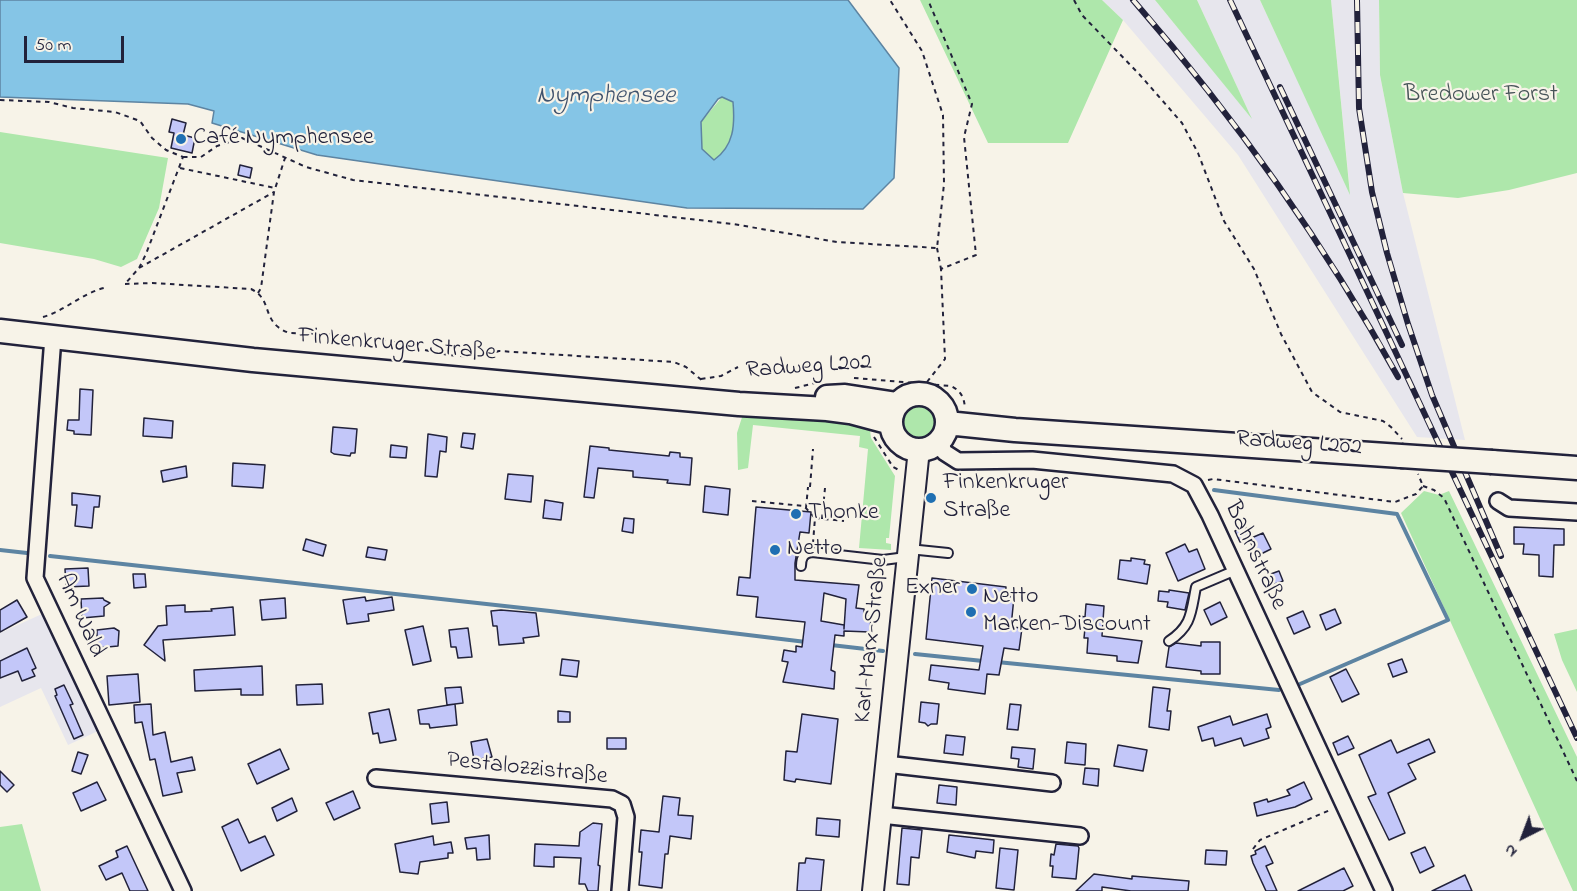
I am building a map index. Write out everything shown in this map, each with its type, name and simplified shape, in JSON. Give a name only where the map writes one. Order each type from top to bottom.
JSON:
[{"type":"main road","name":"Finkenkruger Straße","points":[[0,331],[253,360],[809,400],[845,396],[894,413]]},
{"type":"main road","points":[[950,429],[944,409],[929,395],[911,395],[894,413],[892,430],[900,442],[905,446],[919,449],[930,447],[950,429],[1015,430],[1577,468]]},
{"type":"street","name":"Am Wald","points":[[53,337],[35,578],[183,891]]},
{"type":"street","name":"Bahnstraße","points":[[950,429],[944,452],[958,461],[1032,460],[1173,474],[1194,485],[1236,570],[1384,891]]},
{"type":"street","name":"Karl-Marx-Straße","points":[[873,891],[919,449]]},
{"type":"street","points":[[1498,501],[1509,508],[1577,512]]},
{"type":"street","points":[[886,764],[1052,783]]},
{"type":"street","name":"Pestalozzistraße","points":[[376,778],[612,799],[621,804],[626,817],[620,891]]},
{"type":"street","points":[[881,815],[1080,836]]},
{"type":"lane","points":[[801,566],[803,556],[807,552],[883,560],[907,553],[948,553]]},
{"type":"lane","points":[[1169,641],[1187,626],[1196,586],[1236,570]]},
{"type":"path","points":[[890,0],[922,51],[943,115],[944,184],[937,248],[945,359],[927,382]]},
{"type":"path","points":[[928,0],[972,104],[964,137],[976,255],[940,269]]},
{"type":"path","points":[[1074,0],[1082,15],[1182,123],[1198,153],[1224,221],[1254,269],[1281,334],[1312,392],[1340,412],[1383,421],[1402,438],[1407,457],[1423,486],[1434,490],[1444,498],[1577,781]]},
{"type":"path","points":[[0,100],[49,102],[73,108],[115,112],[140,121],[152,138],[166,150],[183,158],[201,157],[217,146],[242,138],[306,167],[353,180],[733,224],[837,242],[937,248]]},
{"type":"path","points":[[258,292],[261,288],[274,192],[285,157]]},
{"type":"path","points":[[183,158],[139,268],[125,284],[152,283],[251,289],[263,298],[273,324],[278,329],[289,333],[372,338],[455,357],[483,357],[499,351],[674,362],[686,367],[706,383]]},
{"type":"path","points":[[180,168],[275,188]]},
{"type":"path","points":[[139,268],[274,192]]},
{"type":"path","points":[[34,317],[55,313],[94,290],[108,287]]},
{"type":"path","points":[[701,379],[721,376],[738,367]]},
{"type":"path","name":"Radweg L202","points":[[849,379],[927,382],[958,389],[964,399],[966,412],[950,429]]},
{"type":"path","name":"Radweg L202","points":[[790,398],[818,382]]},
{"type":"path","points":[[806,508],[813,449]]},
{"type":"path","points":[[1194,485],[1213,479],[1395,502],[1416,494],[1423,486]]},
{"type":"path","points":[[822,519],[825,488]]},
{"type":"path","points":[[752,501],[804,506],[815,518],[844,521]]},
{"type":"path","points":[[812,552],[815,518]]},
{"type":"path","points":[[1253,849],[1260,840],[1344,803]]},
{"type":"shaded area","points":[[1102,0],[1155,0],[1251,117],[1197,0],[1260,0],[1350,193],[1331,0],[1379,0],[1380,75],[1403,193],[1465,440],[1417,437],[1238,155],[1123,20]]},
{"type":"shaded area","points":[[42,614],[98,731],[68,745],[41,688],[0,707],[0,633]]},
{"type":"green space","points":[[920,0],[1102,0],[1123,20],[1068,143],[988,143]]},
{"type":"green space","points":[[1155,0],[1197,0],[1252,119]]},
{"type":"green space","name":"Bredower Forst","points":[[1260,0],[1331,0],[1350,195]]},
{"type":"green space","name":"Bredower Forst","points":[[1379,0],[1577,0],[1577,173],[1509,190],[1458,198],[1403,193],[1380,75]]},
{"type":"green space","points":[[722,97],[733,102],[733,127],[726,148],[714,160],[702,150],[701,122]]},
{"type":"green space","points":[[0,132],[168,158],[159,208],[137,259],[121,267],[94,259],[0,243]]},
{"type":"green space","points":[[920,401],[935,407],[941,422],[935,437],[920,443],[905,437],[899,422],[905,407]]},
{"type":"green space","points":[[744,411],[869,422],[871,438],[895,476],[889,538],[886,538],[886,543],[891,544],[891,550],[859,548],[868,449],[859,447],[860,436],[753,425],[748,468],[738,470],[737,433]]},
{"type":"green space","points":[[1424,491],[1439,495],[1449,491],[1577,757],[1577,891],[1573,891],[1401,513]]},
{"type":"green space","points":[[1577,629],[1577,692],[1562,660],[1554,634]]},
{"type":"green space","points":[[22,824],[41,891],[0,891],[0,827]]},
{"type":"water","name":"Nymphensee","points":[[0,0],[848,0],[899,68],[894,178],[863,209],[687,208],[317,155],[212,123],[214,111],[188,104],[0,97]],"holes":[[[722,97],[733,102],[732,134],[726,148],[714,160],[702,149],[701,122],[718,99]]]},
{"type":"building","points":[[172,119],[186,123],[183,135],[195,138],[192,153],[171,148],[174,133],[169,132]]},
{"type":"building","points":[[240,165],[252,168],[250,178],[238,175]]},
{"type":"building","points":[[80,389],[93,390],[91,435],[74,434],[74,431],[67,430],[68,420],[79,420]]},
{"type":"building","points":[[144,418],[173,421],[172,438],[143,436]]},
{"type":"building","points":[[333,427],[357,429],[355,453],[351,453],[350,456],[331,452]]},
{"type":"building","points":[[463,433],[475,434],[473,449],[461,447]]},
{"type":"building","points":[[428,434],[447,437],[446,452],[440,451],[437,477],[425,476]]},
{"type":"building","points":[[391,445],[407,447],[406,458],[390,457]]},
{"type":"building","points":[[590,446],[669,456],[670,452],[680,453],[680,457],[692,458],[690,485],[667,483],[668,480],[633,477],[633,471],[598,468],[594,498],[584,497]]},
{"type":"building","points":[[233,463],[265,465],[263,488],[232,486]]},
{"type":"building","points":[[186,466],[187,477],[163,482],[161,471]]},
{"type":"building","points":[[508,474],[533,476],[531,502],[505,499]]},
{"type":"building","points":[[705,486],[730,489],[728,515],[703,512]]},
{"type":"building","points":[[72,493],[100,496],[99,507],[94,507],[92,528],[75,526],[77,505],[72,505]]},
{"type":"building","points":[[545,500],[563,503],[561,520],[543,518]]},
{"type":"building","points":[[756,507],[811,512],[809,533],[800,532],[795,580],[859,585],[856,608],[864,609],[864,615],[871,616],[870,632],[844,631],[844,636],[835,635],[831,670],[835,672],[834,689],[783,682],[788,662],[782,661],[784,650],[796,652],[796,646],[802,647],[805,622],[756,617],[758,597],[737,595],[739,577],[750,578]],"holes":[[[824,593],[846,599],[844,629],[844,625],[821,621]]]},
{"type":"building","points":[[624,518],[634,519],[633,533],[622,531]]},
{"type":"building","points":[[1245,526],[1250,537],[1240,542],[1235,531]]},
{"type":"building","points":[[1514,527],[1564,529],[1564,545],[1554,545],[1553,577],[1539,576],[1539,555],[1523,554],[1524,544],[1514,544]]},
{"type":"building","points":[[1263,533],[1271,549],[1257,556],[1249,539]]},
{"type":"building","points":[[306,539],[326,545],[323,556],[303,550]]},
{"type":"building","points":[[1185,544],[1189,552],[1197,549],[1205,569],[1178,581],[1166,553]]},
{"type":"building","points":[[368,547],[387,550],[385,560],[366,557]]},
{"type":"building","points":[[1131,558],[1145,560],[1144,564],[1150,565],[1147,584],[1118,579],[1120,560],[1131,561]]},
{"type":"building","points":[[88,568],[89,586],[66,587],[65,569]]},
{"type":"building","points":[[1279,571],[1283,581],[1272,585],[1268,575]]},
{"type":"building","points":[[133,574],[145,574],[146,587],[134,588]]},
{"type":"building","name":"Netto Marken-Discount","points":[[932,578],[1006,587],[1005,596],[1014,597],[1011,627],[1022,628],[1019,650],[1004,648],[999,675],[987,674],[985,694],[948,689],[949,683],[929,680],[931,665],[979,670],[983,646],[926,639]]},
{"type":"building","points":[[1169,590],[1189,593],[1185,610],[1167,607],[1168,602],[1158,601],[1159,591],[1169,592]]},
{"type":"building","points":[[365,597],[366,601],[392,597],[394,610],[368,614],[369,621],[347,624],[343,600]]},
{"type":"building","points":[[103,598],[110,603],[104,607],[104,616],[82,618],[81,599]]},
{"type":"building","points":[[285,598],[286,618],[262,620],[260,600]]},
{"type":"building","points":[[17,600],[27,617],[0,632],[0,610]]},
{"type":"building","points":[[1220,602],[1227,617],[1211,625],[1204,610]]},
{"type":"building","points":[[1086,604],[1104,606],[1102,636],[1142,641],[1138,663],[1117,661],[1117,656],[1087,653],[1088,638],[1084,638],[1085,628],[1079,627],[1080,616],[1085,617]]},
{"type":"building","points":[[185,605],[185,612],[212,611],[211,609],[233,607],[235,635],[163,640],[165,661],[144,645],[158,626],[167,625],[166,606]]},
{"type":"building","points":[[1335,609],[1341,623],[1326,630],[1320,615]]},
{"type":"building","points":[[491,611],[536,613],[539,636],[523,638],[524,643],[499,645],[497,626],[493,626]]},
{"type":"building","points":[[1303,611],[1310,627],[1294,634],[1287,618]]},
{"type":"building","points":[[423,626],[431,661],[413,665],[405,630]]},
{"type":"building","points":[[114,628],[119,631],[118,646],[97,648],[97,630]]},
{"type":"building","points":[[468,628],[472,657],[458,658],[456,647],[451,647],[449,630]]},
{"type":"building","points":[[1201,642],[1220,642],[1220,674],[1201,674],[1201,671],[1166,667],[1169,647],[1176,643],[1201,646]]},
{"type":"building","points":[[27,648],[36,668],[32,670],[35,676],[22,681],[18,671],[0,678],[0,661]]},
{"type":"building","points":[[562,659],[579,661],[577,677],[560,675]]},
{"type":"building","points":[[1402,659],[1407,672],[1393,677],[1388,664]]},
{"type":"building","points":[[262,666],[263,695],[241,695],[241,689],[195,691],[194,670]]},
{"type":"building","points":[[1346,669],[1359,694],[1342,702],[1330,677]]},
{"type":"building","points":[[138,674],[140,702],[109,705],[107,676]]},
{"type":"building","points":[[322,684],[323,704],[297,705],[296,685]]},
{"type":"building","points":[[64,685],[83,735],[74,739],[55,696],[57,695],[55,689]]},
{"type":"building","points":[[461,687],[463,703],[447,705],[445,688]]},
{"type":"building","points":[[1153,687],[1170,689],[1167,711],[1171,711],[1169,730],[1149,727]]},
{"type":"building","points":[[921,702],[939,704],[937,724],[928,726],[919,722]]},
{"type":"building","points":[[151,704],[153,735],[165,732],[171,762],[192,757],[195,770],[177,773],[182,792],[163,796],[155,759],[150,760],[142,722],[135,723],[134,705]]},
{"type":"building","points":[[455,704],[457,725],[430,728],[429,724],[420,724],[418,710]]},
{"type":"building","points":[[1010,704],[1021,705],[1018,730],[1007,729]]},
{"type":"building","points":[[389,709],[396,740],[380,743],[378,733],[373,734],[369,713]]},
{"type":"building","points":[[558,711],[570,712],[570,722],[558,722]]},
{"type":"building","points":[[802,714],[838,719],[831,784],[796,779],[795,782],[784,780],[786,751],[797,752]]},
{"type":"building","points":[[1267,714],[1271,727],[1266,729],[1269,738],[1244,746],[1241,738],[1215,746],[1213,738],[1202,741],[1198,727],[1230,716],[1233,725]]},
{"type":"building","points":[[946,735],[965,737],[963,755],[944,753]]},
{"type":"building","points":[[1348,736],[1354,748],[1338,755],[1333,743]]},
{"type":"building","points":[[607,738],[626,738],[626,749],[607,749]]},
{"type":"building","points":[[487,739],[492,757],[474,760],[471,742]]},
{"type":"building","points":[[1429,739],[1435,752],[1408,764],[1416,779],[1388,793],[1405,833],[1389,840],[1368,797],[1376,794],[1359,755],[1391,740],[1397,753]]},
{"type":"building","points":[[1067,742],[1086,744],[1085,765],[1065,763]]},
{"type":"building","points":[[1118,745],[1147,750],[1143,771],[1114,766]]},
{"type":"building","points":[[1012,747],[1035,749],[1033,769],[1018,767],[1019,759],[1011,758]]},
{"type":"building","points":[[280,749],[289,769],[257,784],[248,764]]},
{"type":"building","points":[[78,752],[88,755],[81,774],[72,771]]},
{"type":"building","points":[[1085,768],[1099,769],[1098,786],[1083,784]]},
{"type":"building","points":[[0,771],[14,785],[7,792],[0,785]]},
{"type":"building","points":[[97,782],[106,800],[81,811],[73,793]]},
{"type":"building","points":[[1304,782],[1312,799],[1295,807],[1257,816],[1254,803],[1267,799],[1268,802],[1290,795],[1287,790]]},
{"type":"building","points":[[939,785],[957,787],[956,805],[937,803]]},
{"type":"building","points":[[353,791],[360,808],[334,820],[326,803]]},
{"type":"building","points":[[663,796],[680,798],[678,815],[693,816],[691,839],[670,836],[668,854],[665,854],[662,888],[639,885],[641,830],[659,832]]},
{"type":"building","points":[[292,798],[297,811],[277,821],[272,808]]},
{"type":"building","points":[[447,802],[449,822],[432,824],[430,804]]},
{"type":"building","points":[[817,818],[840,820],[839,837],[816,835]]},
{"type":"building","points":[[238,819],[249,843],[265,836],[274,855],[241,871],[222,827]]},
{"type":"building","points":[[593,823],[602,824],[598,891],[588,891],[585,884],[579,884],[581,858],[554,857],[554,867],[534,866],[535,844],[579,846],[580,832]]},
{"type":"building","points":[[902,828],[922,830],[919,858],[911,857],[909,885],[897,884]]},
{"type":"building","points":[[489,835],[490,859],[477,860],[476,848],[467,849],[465,838]]},
{"type":"building","points":[[949,835],[994,840],[993,853],[976,851],[975,858],[947,852]]},
{"type":"building","points":[[433,836],[434,845],[451,842],[453,853],[448,853],[448,858],[420,862],[418,874],[400,872],[395,844]]},
{"type":"building","points":[[1056,844],[1078,846],[1076,879],[1052,877],[1051,854],[1054,855]]},
{"type":"building","points":[[127,846],[148,891],[130,891],[122,873],[106,880],[99,866],[118,857],[116,851]]},
{"type":"building","points":[[1265,846],[1273,863],[1266,866],[1277,891],[1266,891],[1251,856]]},
{"type":"building","points":[[1425,847],[1434,866],[1420,873],[1411,853]]},
{"type":"building","points":[[1000,848],[1018,850],[1014,890],[996,888]]},
{"type":"building","points":[[1206,850],[1227,851],[1226,865],[1205,864]]},
{"type":"building","points":[[806,858],[824,860],[821,891],[797,891],[799,863],[805,863]]},
{"type":"building","points":[[1344,868],[1353,886],[1343,891],[1298,891]]},
{"type":"building","points":[[1094,874],[1132,879],[1132,876],[1189,881],[1188,891],[1131,891],[1102,887],[1102,891],[1076,891]]},
{"type":"building","points":[[1465,875],[1472,891],[1432,891]]},
{"type":"waterway","points":[[1214,490],[1397,514],[1448,620],[1300,684]]},
{"type":"waterway","points":[[0,550],[27,553]]},
{"type":"waterway","points":[[50,556],[550,611],[806,642]]},
{"type":"waterway","points":[[831,645],[883,651]]},
{"type":"waterway","points":[[915,654],[983,661]]},
{"type":"waterway","points":[[997,662],[1279,690]]},
{"type":"railway","points":[[1133,0],[1207,89],[1276,182],[1340,278],[1398,377]]},
{"type":"railway","points":[[1230,0],[1577,738]]},
{"type":"railway","points":[[1357,0],[1359,108],[1372,192],[1387,253],[1432,395],[1501,556]]},
{"type":"railway","points":[[1280,87],[1402,345]]},
{"type":"place","name":"Café Nymphensee","points":[[181,139]]},
{"type":"place","name":"Finkenkruger Straße","points":[[931,498]]},
{"type":"place","name":"Thonke","points":[[796,514]]},
{"type":"place","name":"Netto","points":[[775,550]]},
{"type":"place","name":"Exner","points":[[972,589]]},
{"type":"place","name":"Netto Marken-Discount","points":[[971,612]]}]
